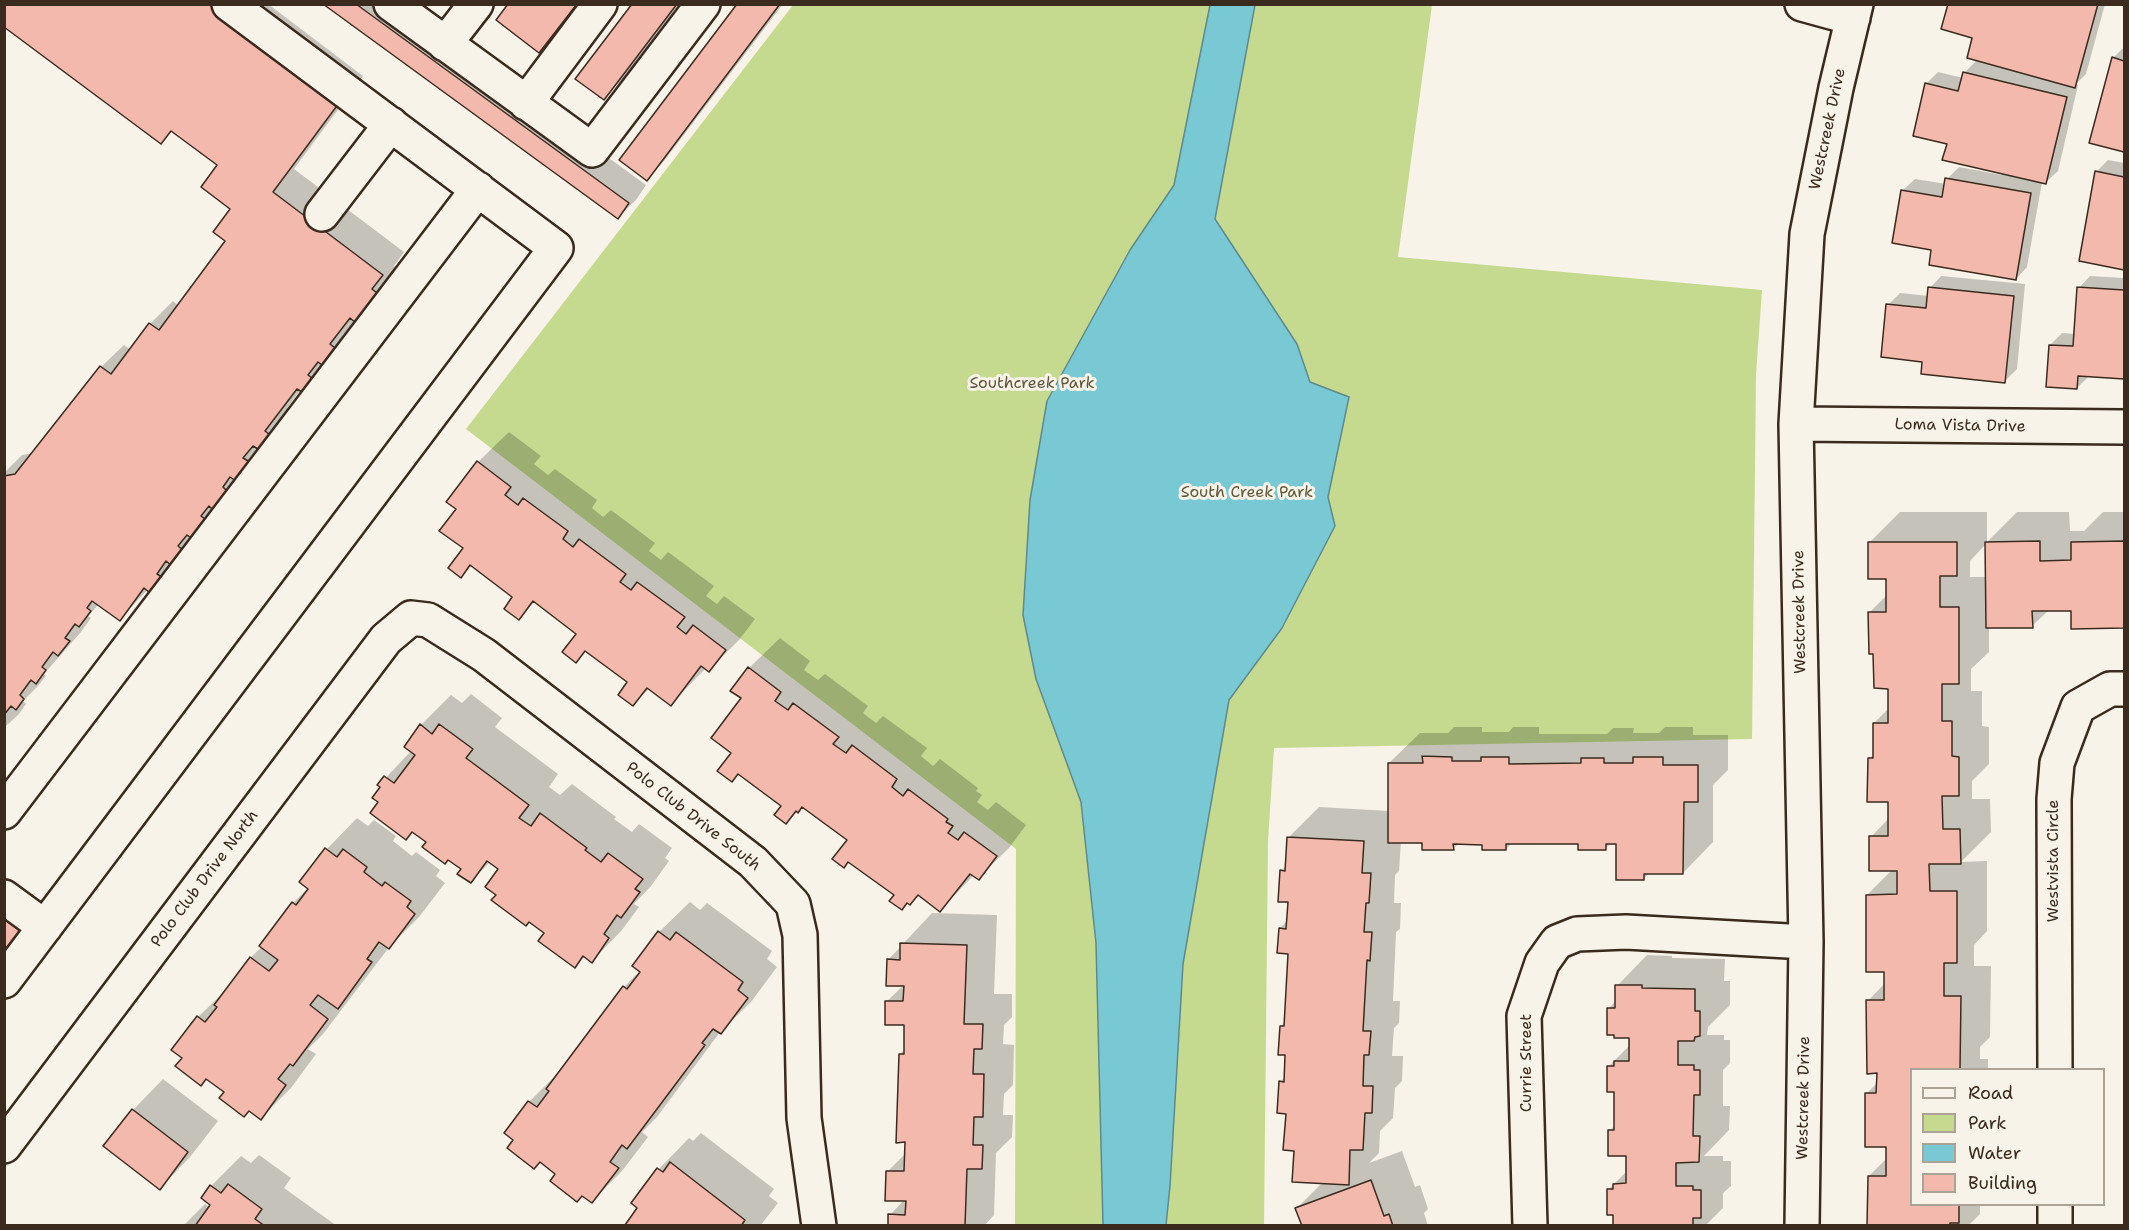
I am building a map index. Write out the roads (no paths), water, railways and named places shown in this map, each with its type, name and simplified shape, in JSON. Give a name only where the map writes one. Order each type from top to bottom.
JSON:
[{"type":"street","points":[[4,981],[556,248],[229,4]]},
{"type":"street","points":[[391,4],[592,150],[704,4]]},
{"type":"street","points":[[445,44],[476,4]]},
{"type":"street","points":[[526,103],[600,4]]},
{"type":"street","points":[[1802,4],[1854,11]]},
{"type":"street","name":"Westcreek Drive","points":[[1802,1226],[1806,942],[1796,424],[1807,234],[1854,11]]},
{"type":"street","points":[[322,214],[391,124]]},
{"type":"street","points":[[4,812],[478,189]]},
{"type":"street","name":"Loma Vista Drive","points":[[1796,424],[2124,428]]},
{"type":"street","name":"Polo Club Drive North","points":[[4,1146],[386,639],[411,618]]},
{"type":"street","name":"Polo Club Drive South","points":[[411,618],[428,620],[484,655],[753,862],[793,904],[800,935],[804,1119],[819,1226]]},
{"type":"street","name":"Westvista Circle","points":[[2055,1068],[2054,799],[2057,763],[2078,707],[2110,689],[2124,689]]},
{"type":"street","points":[[4,897],[45,927]]},
{"type":"street","name":"Currie Street","points":[[1530,1226],[1524,1016],[1542,963],[1557,942],[1577,934],[1626,932],[1806,942]]},
{"type":"street","points":[[2055,1206],[2055,1226]]},
{"type":"water","points":[[1210,5],[1255,5],[1215,219],[1297,344],[1310,382],[1349,397],[1328,497],[1335,526],[1282,628],[1229,700],[1183,964],[1166,1225],[1103,1225],[1096,943],[1081,802],[1036,679],[1023,615],[1030,500],[1047,401],[1130,250],[1174,185]]},
{"type":"park label","name":"Southcreek Park","points":[[1032,384]]},
{"type":"park label","name":"South Creek Park","points":[[1247,493]]}]
